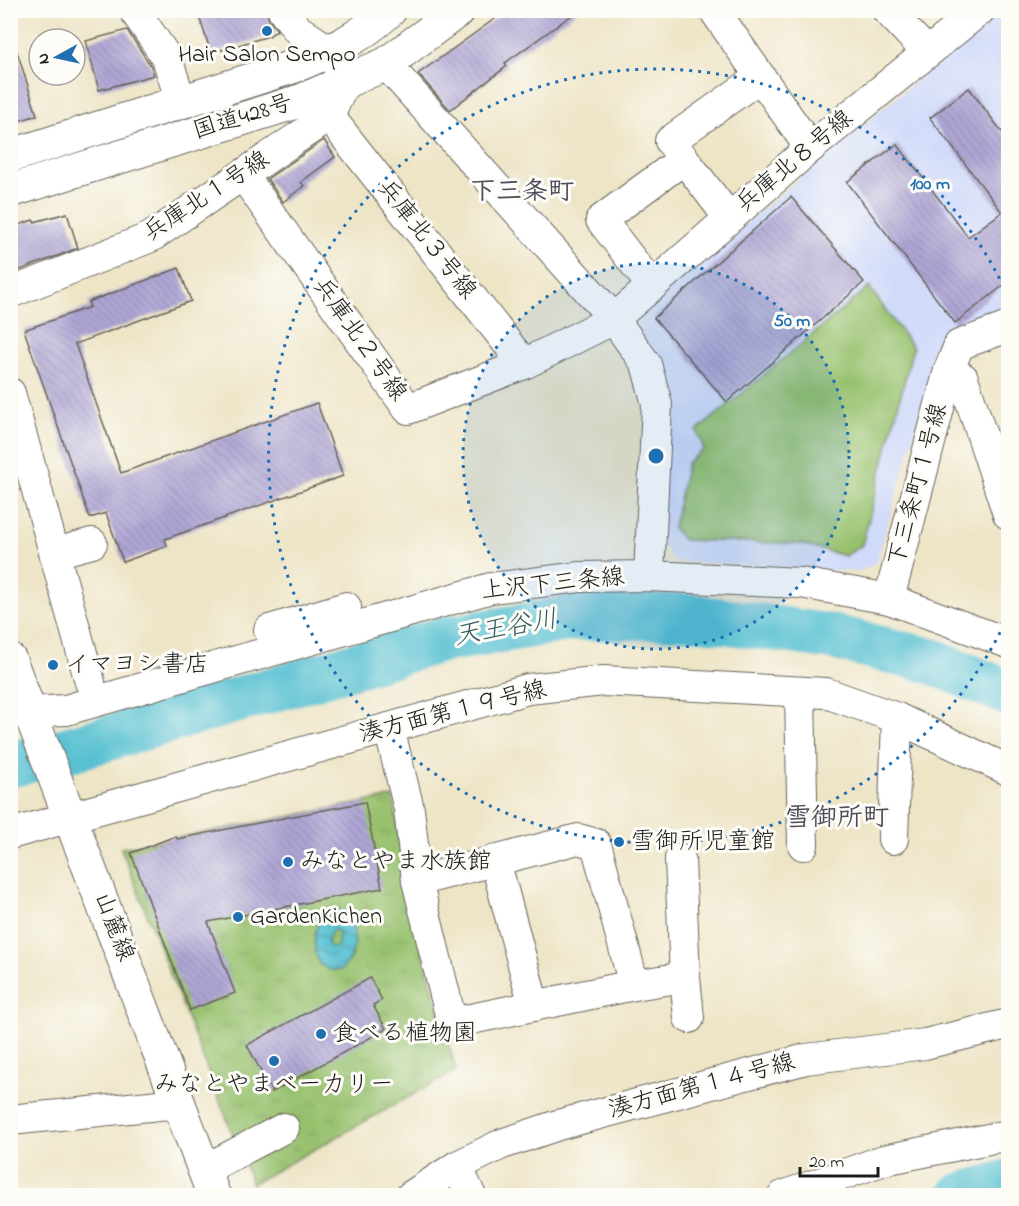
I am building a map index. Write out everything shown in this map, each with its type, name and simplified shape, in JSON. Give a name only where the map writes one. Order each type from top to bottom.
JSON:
[{"type":"main road","name":"国道428号","points":[[10,156],[292,67],[331,52],[373,26],[390,10]]},
{"type":"main road","name":"国道428号","points":[[10,191],[303,100],[386,64],[459,10]]},
{"type":"main road","name":"山麓線","points":[[10,660],[21,712],[43,742],[209,1183]]},
{"type":"street","points":[[134,10],[167,58],[181,102]]},
{"type":"street","points":[[283,10],[297,29],[331,52],[345,82],[329,116]]},
{"type":"street","points":[[714,10],[810,148]]},
{"type":"street","points":[[887,10],[927,52]]},
{"type":"street","name":"兵庫北８号線","points":[[614,319],[810,148],[980,10]]},
{"type":"street","points":[[386,64],[614,319],[646,364],[657,404],[649,576]]},
{"type":"street","points":[[729,218],[670,141],[760,77]]},
{"type":"street","name":"兵庫北１号線","points":[[10,293],[151,237],[329,116]]},
{"type":"street","name":"兵庫北３号線","points":[[329,116],[524,364]]},
{"type":"street","points":[[652,286],[601,219],[684,159]]},
{"type":"street","name":"兵庫北２号線","points":[[243,175],[408,409],[524,364],[614,319]]},
{"type":"street","name":"下三条町１号線","points":[[889,599],[949,370],[959,345],[1008,327]]},
{"type":"street","points":[[949,370],[963,378],[1008,514]]},
{"type":"street","points":[[10,393],[90,682]]},
{"type":"street","points":[[55,553],[92,543]]},
{"type":"street","name":"上沢下三条線","points":[[21,712],[66,710],[491,588],[580,577],[649,576],[801,583],[889,599],[1008,644]]},
{"type":"street","points":[[21,712],[57,694],[90,682],[346,607]]},
{"type":"street","name":"湊方面第１９号線","points":[[10,834],[528,689],[604,681],[826,693],[897,718],[1008,770]]},
{"type":"street","points":[[800,692],[803,845]]},
{"type":"street","points":[[893,839],[897,718]]},
{"type":"street","points":[[389,728],[409,809],[417,880],[452,1023],[634,985],[686,977]]},
{"type":"street","points":[[417,880],[578,839],[596,844],[634,985]]},
{"type":"street","points":[[680,859],[689,1018]]},
{"type":"street","points":[[495,860],[534,1006]]},
{"type":"street","name":"湊方面第１４号線","points":[[411,1196],[457,1166],[502,1144],[558,1125],[806,1059],[925,1044],[1008,1024]]},
{"type":"street","points":[[10,1120],[179,1103]]},
{"type":"street","points":[[209,1183],[284,1128]]},
{"type":"street","points":[[783,1196],[884,1160],[1008,1135]]},
{"type":"street","points":[[457,1166],[471,1196]]},
{"type":"shaded area","points":[[999,11],[1008,11],[1008,313],[945,332],[876,563],[857,572],[675,561],[662,544],[637,327],[640,312]]},
{"type":"green space","points":[[869,287],[913,348],[862,545],[845,556],[801,544],[683,540],[673,528],[687,463],[704,449],[697,431]]},
{"type":"green space","points":[[393,797],[407,895],[456,1071],[252,1184],[121,848]]},
{"type":"water","points":[[336,909],[345,913],[352,924],[355,942],[350,960],[341,970],[330,970],[319,964],[314,939],[322,915]],"holes":[[[335,930],[339,933],[338,946],[333,948],[329,946],[328,939],[331,932]]]},
{"type":"building","points":[[197,10],[266,10],[269,20],[277,30],[269,36],[211,53]]},
{"type":"building","points":[[507,10],[579,10],[505,63],[507,66],[450,110],[418,74]]},
{"type":"building","points":[[127,30],[151,66],[154,75],[99,90],[87,41]]},
{"type":"building","points":[[10,45],[15,45],[37,115],[10,124]]},
{"type":"building","points":[[969,88],[1008,140],[1008,282],[955,323],[847,182],[897,144],[968,237],[1002,212],[930,118]]},
{"type":"building","points":[[324,140],[335,157],[301,182],[304,186],[283,202],[267,179]]},
{"type":"building","points":[[791,197],[864,282],[727,402],[654,318]]},
{"type":"building","points":[[67,213],[78,248],[10,274],[10,228],[33,220],[34,222]]},
{"type":"building","points":[[179,268],[191,301],[75,344],[121,473],[317,403],[343,476],[165,539],[167,546],[123,562],[106,513],[90,518],[24,330],[90,307],[88,302]]},
{"type":"building","name":"みなとやま水族館","points":[[365,802],[382,888],[208,922],[235,993],[190,1010],[131,853],[176,836],[177,839]]},
{"type":"building","points":[[370,978],[382,1000],[373,1005],[386,1029],[272,1092],[247,1045]]},
{"type":"waterway","name":"天王谷川","points":[[10,765],[441,640],[573,618],[688,616],[832,637],[932,661],[1008,693]]},
{"type":"waterway","points":[[960,1196],[1008,1182]]},
{"type":"place","name":"Hair Salon Sempo","points":[[267,31]]},
{"type":"place","name":"イマヨシ書店","points":[[53,665]]},
{"type":"place","name":"雪御所児童館","points":[[619,842]]},
{"type":"place","name":"みなとやま水族館","points":[[288,862]]},
{"type":"place","name":"GardenKichen","points":[[238,917]]},
{"type":"place","name":"食べる植物園","points":[[321,1034]]},
{"type":"place","name":"みなとやまベーカリー","points":[[274,1061]]},
{"type":"district","name":"下三条町","points":[[522,193]]},
{"type":"district","name":"雪御所町","points":[[837,819]]}]
